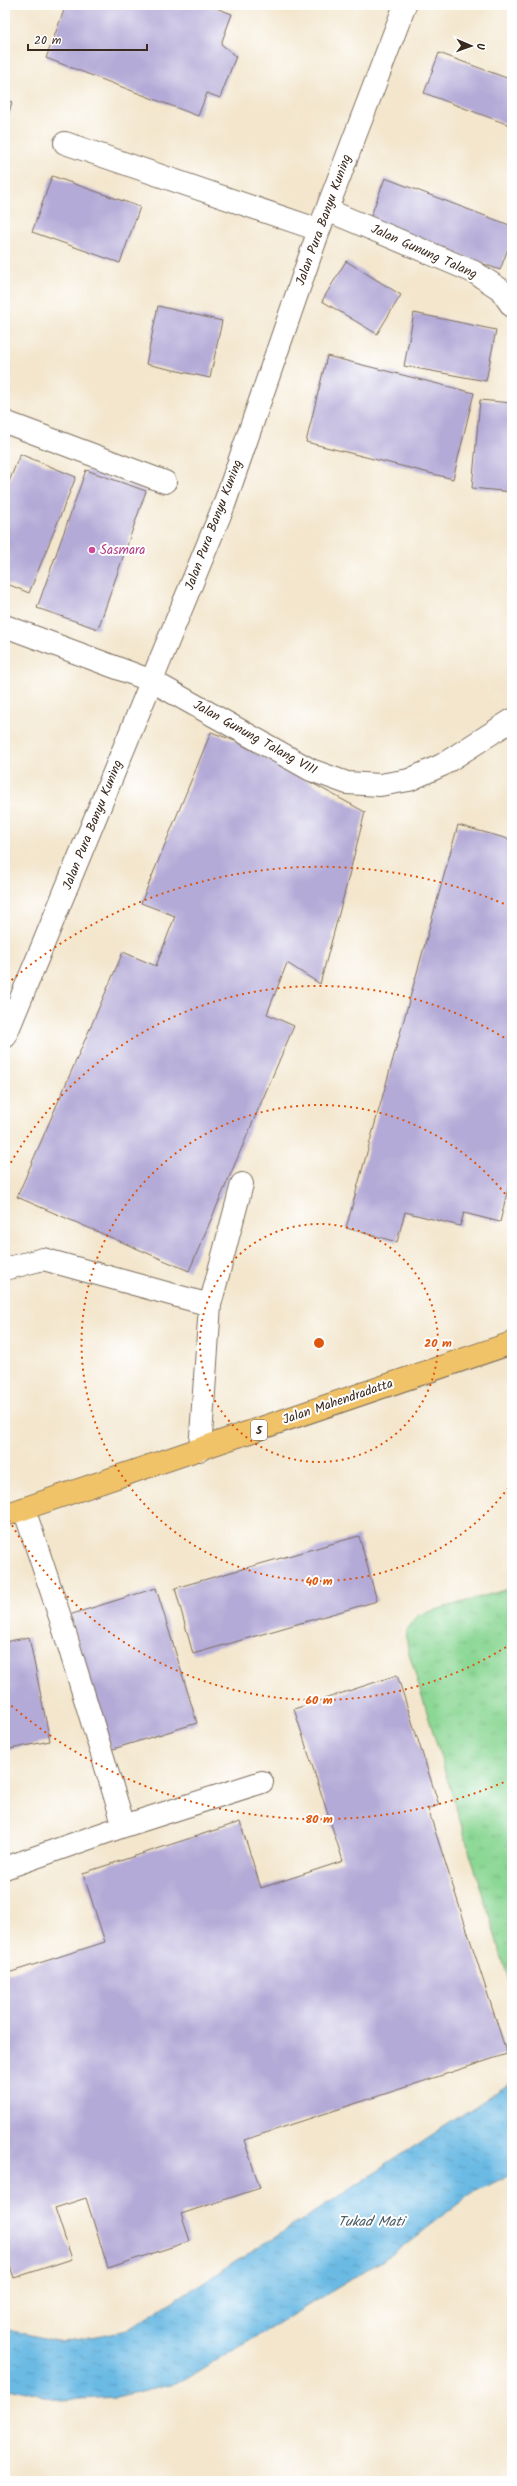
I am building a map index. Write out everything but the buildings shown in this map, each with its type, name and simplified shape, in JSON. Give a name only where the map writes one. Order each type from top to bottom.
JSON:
[{"type":"highway","name":"Jalan Mahendradatta","points":[[14,1512],[512,1343]]},
{"type":"street","name":"Jalan Pura Banyu Kuning","points":[[5,1037],[224,505],[319,230],[405,5]]},
{"type":"street","points":[[65,143],[319,230]]},
{"type":"street","name":"Jalan Gunung Talang","points":[[327,210],[474,272],[500,289],[512,306]]},
{"type":"street","points":[[5,422],[165,482]]},
{"type":"street","name":"Jalan Gunung Talang VIII","points":[[5,626],[152,681],[311,770],[347,783],[380,784],[409,780],[442,765],[512,720]]},
{"type":"street","points":[[200,1450],[210,1305],[242,1184]]},
{"type":"street","points":[[5,1269],[43,1259],[210,1305]]},
{"type":"street","points":[[14,1512],[60,1617],[124,1826]]},
{"type":"street","points":[[5,1868],[124,1826],[262,1782]]},
{"type":"green space","points":[[512,1588],[512,1991],[408,1650],[406,1630],[418,1615]]},
{"type":"water","name":"Tukad Mati","points":[[512,2082],[512,2174],[472,2193],[395,2253],[183,2381],[116,2397],[61,2400],[5,2387],[5,2329],[56,2341],[75,2340],[127,2330],[310,2215]]},
{"type":"place","name":"Sasmara","points":[[92,550]]}]
